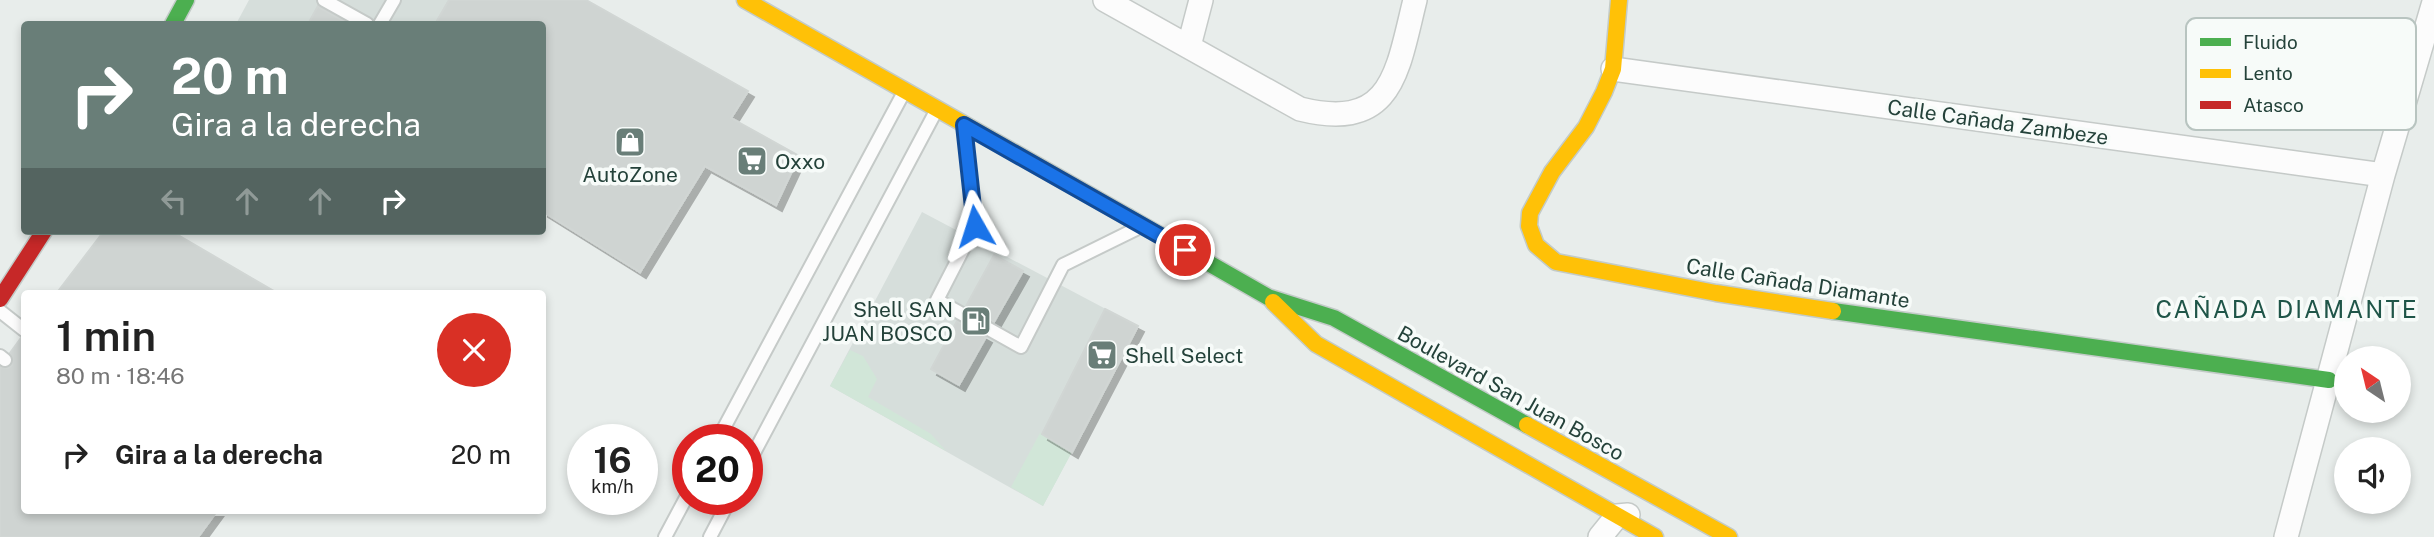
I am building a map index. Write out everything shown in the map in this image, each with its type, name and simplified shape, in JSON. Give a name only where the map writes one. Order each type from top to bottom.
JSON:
[{"type":"main road","points":[[175,21],[186,0]]},
{"type":"main road","name":"Boulevard San Juan Bosco","points":[[745,0],[1268,297],[1334,318],[1727,537]]},
{"type":"main road","name":"Calle Cañada Diamante","points":[[1619,0],[1613,69],[1587,127],[1552,172],[1530,213],[1529,226],[1535,245],[1556,262],[1716,293],[2329,380]]},
{"type":"main road","points":[[0,299],[41,235]]},
{"type":"main road","name":"Boulevard San Juan Bosco","points":[[1268,297],[1316,344],[1655,537]]},
{"type":"street","points":[[1105,0],[1300,109],[1328,116],[1353,113],[1377,102],[1392,79],[1415,0]]},
{"type":"street","points":[[1189,46],[1201,0]]},
{"type":"street","points":[[2416,63],[2434,2]]},
{"type":"street","name":"Calle Cañada Zambeze","points":[[1613,69],[2383,176]]},
{"type":"street","points":[[2286,537],[2396,130]]},
{"type":"street","points":[[1637,489],[1684,530]]},
{"type":"street","points":[[1600,537],[1617,516],[1646,512],[1684,530],[1727,537]]},
{"type":"lane","points":[[324,0],[362,21]]},
{"type":"lane","points":[[382,21],[394,0]]},
{"type":"lane","points":[[726,424],[905,92]]},
{"type":"lane","points":[[763,436],[936,110]]},
{"type":"lane","points":[[964,125],[975,226],[937,300],[1021,347],[1063,264],[1143,226]]},
{"type":"lane","points":[[0,311],[21,328]]},
{"type":"lane","points":[[665,537],[677,515]]},
{"type":"lane","points":[[710,537],[722,515]]},
{"type":"shaded area","points":[[249,0],[449,0],[437,21],[238,21]]},
{"type":"shaded area","points":[[922,212],[1138,326],[1043,506],[830,386]]},
{"type":"green space","points":[[850,350],[863,356],[877,379],[868,397],[931,434],[946,451],[830,386]]},
{"type":"green space","points":[[1040,433],[1072,452],[1043,506],[1011,487]]},
{"type":"building","name":"AutoZone","points":[[449,0],[586,0],[748,91],[731,118],[799,156],[776,205],[705,166],[640,272],[546,213],[546,21],[437,21]]},
{"type":"building","points":[[318,6],[344,21],[310,21]]},
{"type":"building","points":[[101,235],[178,235],[272,290],[59,290]]},
{"type":"building","points":[[994,255],[1023,271],[994,322],[966,306]]},
{"type":"building","points":[[1105,309],[1138,326],[1072,452],[1042,434]]},
{"type":"building","points":[[957,321],[986,337],[959,385],[931,369]]},
{"type":"building","points":[[21,338],[21,514],[215,514],[198,537],[0,537],[0,367],[8,368],[12,365],[10,353]]},
{"type":"traffic: fast","points":[[175,21],[186,0]]},
{"type":"traffic: fast","points":[[1128,217],[1268,297],[1334,318],[1527,425]]},
{"type":"traffic: fast","points":[[1833,311],[2329,380]]},
{"type":"traffic: slow","points":[[745,0],[1128,217]]},
{"type":"traffic: slow","points":[[1619,0],[1613,69],[1586,127],[1552,172],[1530,213],[1529,226],[1536,245],[1556,262],[1716,293],[1833,311]]},
{"type":"traffic: slow","points":[[1273,302],[1316,344],[1655,537]]},
{"type":"traffic: slow","points":[[1527,425],[1729,537]]},
{"type":"traffic: jam","points":[[0,299],[41,235]]},
{"type":"place","name":"AutoZone","points":[[630,142]]},
{"type":"place","name":"Oxxo","points":[[752,161]]},
{"type":"place","name":"Shell SAN JUAN BOSCO","points":[[976,321]]},
{"type":"place","name":"Shell Select","points":[[1102,355]]},
{"type":"district","name":"CAÑADA DIAMANTE","points":[[2287,309]]},
{"type":"route","points":[[975,226],[964,125],[1185,250]]}]
